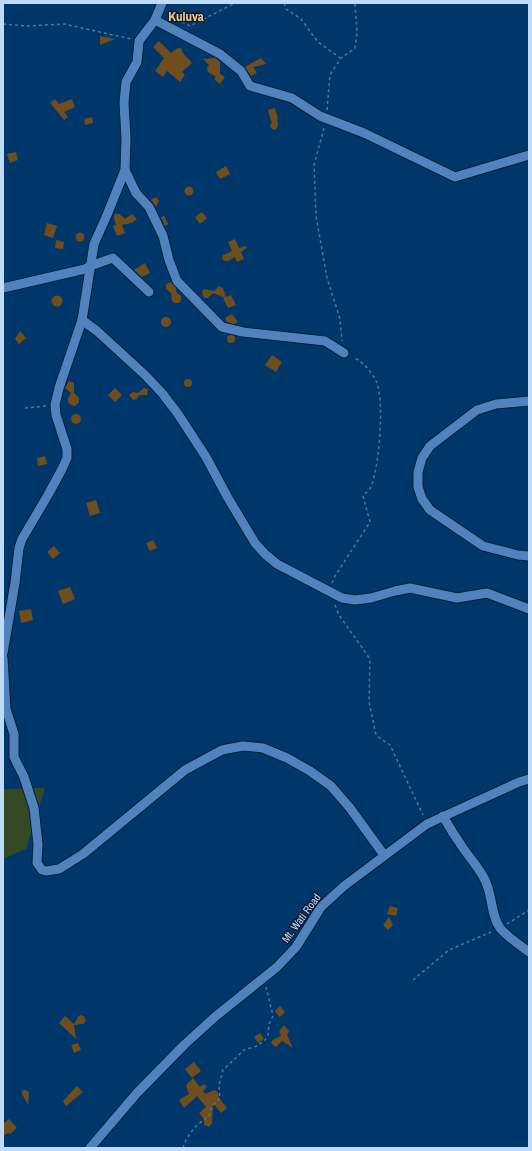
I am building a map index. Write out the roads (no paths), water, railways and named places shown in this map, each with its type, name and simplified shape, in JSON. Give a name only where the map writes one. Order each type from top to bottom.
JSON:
[{"type":"street","points":[[3,653],[15,583],[19,548],[22,539],[67,458],[67,449],[56,415],[55,405],[59,388],[82,320],[94,244],[125,170],[126,138],[124,103],[126,82],[137,62],[139,41],[155,20],[162,4]]},
{"type":"street","points":[[155,20],[220,54],[241,71],[250,86],[292,98],[320,116],[364,132],[455,176],[529,155]]},
{"type":"street","points":[[125,170],[136,193],[149,207],[163,236],[168,260],[177,281],[222,327],[243,332],[325,340],[344,353]]},
{"type":"street","points":[[3,288],[56,277],[85,269],[113,258],[149,292]]},
{"type":"street","points":[[82,320],[145,375],[174,408],[191,432],[255,543],[277,564],[342,598],[355,600],[371,598],[410,588],[457,598],[487,593],[529,609]]},
{"type":"street","points":[[529,401],[496,404],[477,410],[430,446],[422,458],[418,472],[418,487],[422,499],[430,510],[483,546],[518,555],[529,556]]},
{"type":"street","points":[[3,658],[6,709],[14,734],[14,757],[24,777],[34,808],[38,844],[37,863],[42,870],[46,872],[59,869],[83,854],[185,770],[222,750],[243,746],[264,748],[287,758],[310,771],[331,786],[350,808],[384,855]]},
{"type":"street","name":"Mt. Wati Road","points":[[90,1148],[137,1093],[184,1045],[216,1016],[277,967],[296,947],[321,907],[344,886],[427,824],[529,778]]},
{"type":"street","points":[[443,816],[485,880],[491,897],[496,922],[506,935],[529,952]]},
{"type":"district","name":"Kuluva","points":[[186,16]]}]
